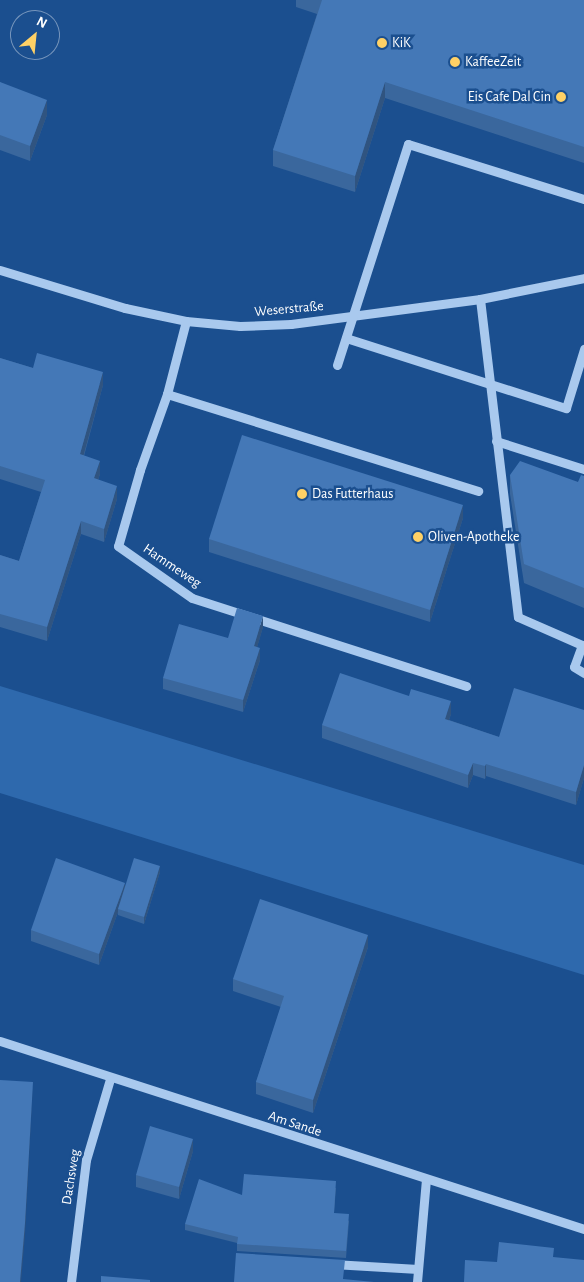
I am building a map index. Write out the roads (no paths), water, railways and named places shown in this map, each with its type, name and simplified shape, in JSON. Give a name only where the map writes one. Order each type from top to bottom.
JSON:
[{"type":"street","points":[[337,364],[408,144],[584,199]]},
{"type":"street","name":"Weserstraße","points":[[0,270],[125,308],[186,321],[248,326],[291,324],[480,299],[584,278]]},
{"type":"street","points":[[480,299],[518,617],[582,645],[574,667],[584,673]]},
{"type":"street","name":"Hammeweg","points":[[186,321],[167,394],[140,470],[118,546],[192,598],[466,686]]},
{"type":"street","points":[[346,338],[566,408],[584,350]]},
{"type":"street","points":[[167,394],[478,491]]},
{"type":"street","points":[[496,441],[584,469]]},
{"type":"street","name":"Am Sande","points":[[0,1041],[110,1079],[426,1180],[584,1228]]},
{"type":"street","name":"Dachsweg","points":[[71,1282],[86,1160],[110,1079]]},
{"type":"street","points":[[417,1282],[426,1180]]},
{"type":"street","points":[[321,1263],[418,1269]]},
{"type":"place","name":"KiK","points":[[382,43]]},
{"type":"place","name":"KaffeeZeit","points":[[455,62]]},
{"type":"place","name":"Eis Cafe Dal Cin","points":[[561,97]]},
{"type":"place","name":"Das Futterhaus","points":[[302,494]]},
{"type":"place","name":"Oliven-Apotheke","points":[[418,537]]}]
